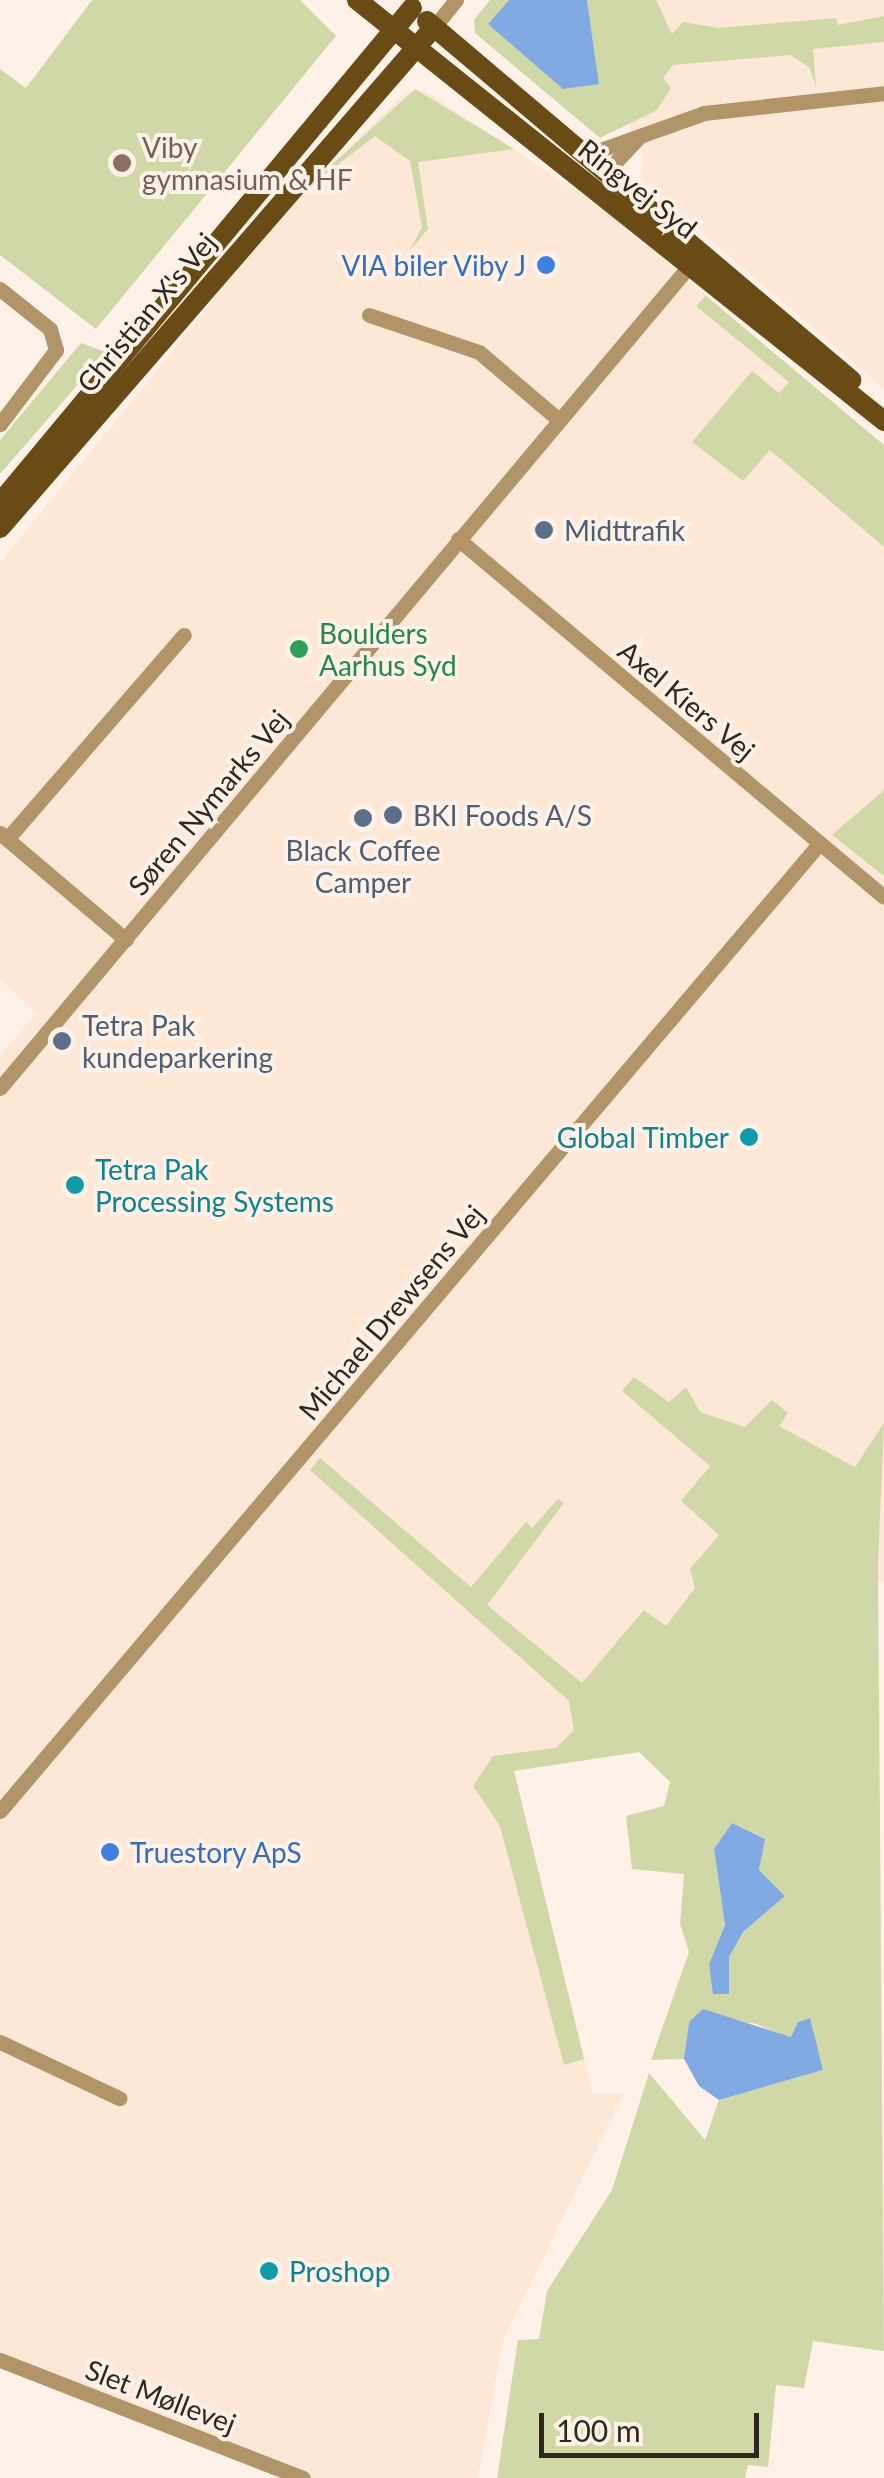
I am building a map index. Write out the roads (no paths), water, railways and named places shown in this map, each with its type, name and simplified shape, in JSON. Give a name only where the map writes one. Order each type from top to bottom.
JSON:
[{"type":"main road","name":"Ringvej Syd","points":[[357,0],[508,125],[697,257],[884,412]]},
{"type":"main road","name":"Ringvej Syd","points":[[411,3],[434,27],[608,169],[697,257],[884,420]]},
{"type":"main road","name":"Christian X's Vej","points":[[0,503],[393,31],[411,3]]},
{"type":"main road","name":"Christian X's Vej","points":[[0,528],[434,27]]},
{"type":"main road","points":[[508,125],[592,170],[608,169]]},
{"type":"street","name":"Christian X's Vej","points":[[434,27],[456,0]]},
{"type":"street","points":[[590,154],[704,113],[884,93]]},
{"type":"street","points":[[608,169],[640,136]]},
{"type":"street","name":"Søren Nymarks Vej","points":[[0,1088],[697,257]]},
{"type":"street","points":[[0,289],[50,329],[56,350],[0,424]]},
{"type":"street","points":[[369,315],[479,352],[559,420]]},
{"type":"street","name":"Axel Kiers Vej","points":[[458,539],[884,897]]},
{"type":"street","points":[[126,940],[4,836],[184,635]]},
{"type":"street","name":"Michael Drewsens Vej","points":[[0,1812],[819,844]]},
{"type":"street","points":[[0,2042],[119,2098]]},
{"type":"street","name":"Slet Møllevej","points":[[0,2360],[303,2478]]},
{"type":"water","points":[[509,0],[587,0],[599,84],[563,89],[488,24]]},
{"type":"water","points":[[732,1823],[765,1839],[759,1870],[785,1896],[743,1932],[729,1957],[729,1994],[713,1994],[709,1964],[725,1925],[714,1849]]},
{"type":"water","points":[[703,2009],[791,2037],[798,2022],[810,2018],[823,2070],[719,2100],[699,2086],[684,2059],[689,2022]]},
{"type":"place","name":"Viby gymnasium & HF","points":[[122,163]]},
{"type":"place","name":"VIA biler Viby J","points":[[546,265]]},
{"type":"place","name":"Midttrafik","points":[[544,530]]},
{"type":"place","name":"Boulders Aarhus Syd","points":[[299,649]]},
{"type":"place","name":"BKI Foods A/S","points":[[393,815]]},
{"type":"place","name":"Black Coffee Camper","points":[[363,818]]},
{"type":"place","name":"Tetra Pak kundeparkering","points":[[62,1041]]},
{"type":"place","name":"Global Timber","points":[[749,1137]]},
{"type":"place","name":"Tetra Pak Processing Systems","points":[[75,1185]]},
{"type":"place","name":"Truestory ApS","points":[[110,1852]]},
{"type":"place","name":"Proshop","points":[[269,2271]]}]
